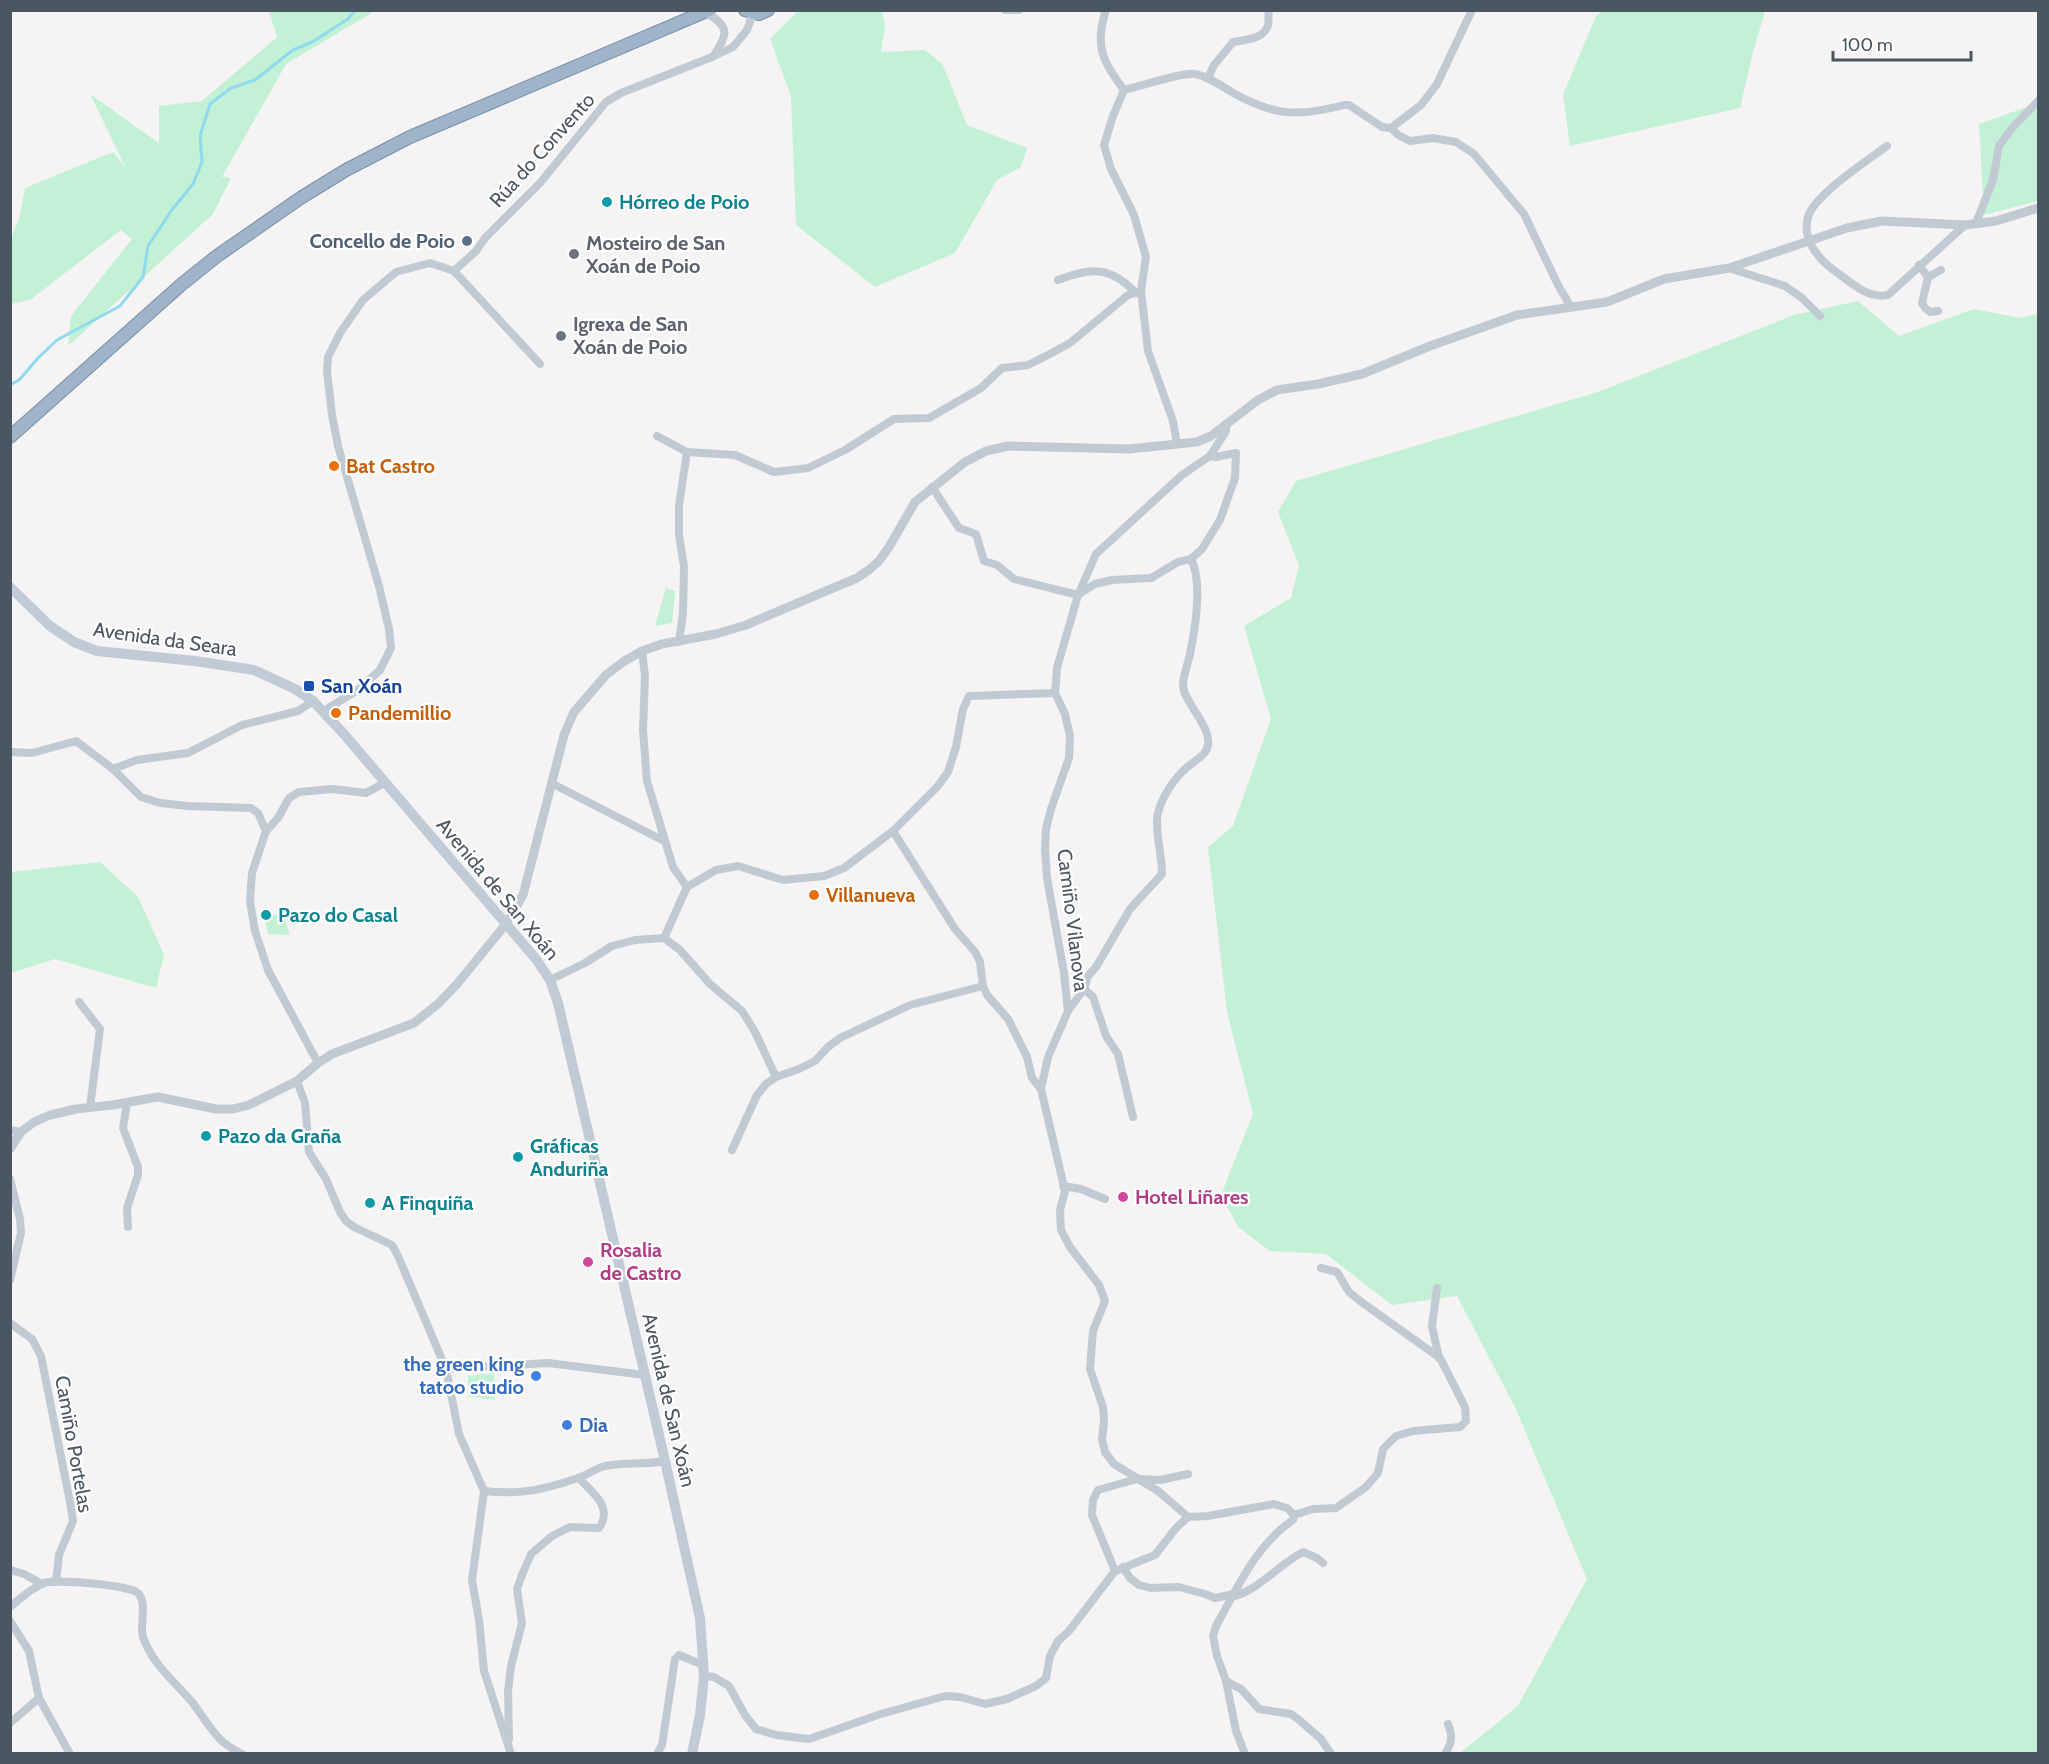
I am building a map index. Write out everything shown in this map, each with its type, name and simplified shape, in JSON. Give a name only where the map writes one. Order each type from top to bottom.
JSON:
[{"type":"highway","points":[[749,12],[768,10]]},
{"type":"highway","points":[[10,437],[182,284],[226,249],[346,170],[410,137],[707,11]]},
{"type":"main road","name":"Avenida da Seara","points":[[10,587],[50,626],[74,642],[97,651],[195,661],[254,670],[288,685],[314,701],[324,711]]},
{"type":"main road","name":"Avenida de San Xoán","points":[[324,711],[536,959],[550,980],[558,1003],[694,1588],[701,1629],[704,1670],[700,1715],[692,1754]]},
{"type":"street","points":[[1005,10],[1019,10]]},
{"type":"street","points":[[1106,10],[1101,30],[1101,50],[1110,70],[1124,90]]},
{"type":"street","points":[[1208,78],[1214,65],[1233,42],[1252,39],[1265,31],[1268,25],[1269,10]]},
{"type":"street","points":[[1124,90],[1194,73],[1208,78],[1257,106],[1302,114],[1349,105],[1382,128],[1391,128],[1421,105],[1437,84],[1472,10]]},
{"type":"street","points":[[707,11],[718,19],[725,31],[725,38],[712,57]]},
{"type":"street","name":"Rúa do Convento","points":[[454,271],[540,183],[606,102],[621,93],[712,57],[733,46],[741,39],[749,12]]},
{"type":"street","points":[[1124,90],[1104,146],[1111,169],[1134,215],[1146,257],[1138,292],[1148,351],[1173,422],[1177,444]]},
{"type":"street","points":[[1976,223],[1988,198],[1999,147],[2013,127],[2038,101]]},
{"type":"street","points":[[1391,128],[1398,135],[1410,141],[1433,138],[1456,142],[1474,154],[1524,214],[1571,307]]},
{"type":"street","points":[[1887,146],[1815,203],[1808,217],[1808,241],[1824,264],[1866,293],[1879,297],[1888,295],[1965,225]]},
{"type":"street","points":[[10,1149],[21,1132],[50,1114],[158,1097],[216,1109],[232,1109],[249,1105],[297,1081],[318,1063],[350,1047],[414,1023],[439,1003],[457,984],[506,924],[523,895],[564,735],[574,712],[606,675],[642,651],[662,644],[716,634],[746,625],[857,578],[879,561],[915,502],[965,462],[986,451],[1008,446],[1129,449],[1197,442],[1211,436],[1258,399],[1277,390],[1362,374],[1430,346],[1517,315],[1606,302],[1664,279],[1729,268],[1847,228],[1882,222],[1965,225],[1996,221],[2038,208]]},
{"type":"street","points":[[324,711],[360,689],[380,670],[391,648],[379,586],[338,446],[332,416],[327,371],[328,357],[340,333],[363,300],[396,272],[430,263],[454,271],[540,364]]},
{"type":"street","points":[[1919,265],[1928,277]]},
{"type":"street","points":[[1729,268],[1785,286],[1802,298],[1820,316]]},
{"type":"street","points":[[1938,310],[1930,312],[1922,303],[1928,277],[1941,270]]},
{"type":"street","points":[[1058,280],[1081,271],[1095,271],[1111,274],[1138,292]]},
{"type":"street","points":[[657,436],[687,452],[735,455],[774,472],[808,468],[845,450],[894,419],[929,418],[981,388],[1002,369],[1028,365],[1048,355],[1070,343],[1128,295],[1138,292]]},
{"type":"street","points":[[664,938],[687,887],[716,870],[738,866],[783,880],[824,876],[844,868],[894,831],[937,787],[948,772],[956,747],[963,709],[969,696],[1055,693],[1057,668],[1078,595],[1096,554],[1182,475],[1210,456],[1226,431],[1226,424]]},
{"type":"street","points":[[679,642],[684,567],[679,506],[687,452]]},
{"type":"street","points":[[932,488],[959,528],[976,534],[984,561],[997,565],[1014,579],[1078,595],[1095,584],[1112,580],[1151,578],[1171,566],[1191,559],[1202,549],[1220,520],[1235,478],[1236,453],[1210,456]]},
{"type":"street","points":[[1068,1011],[1084,989],[1088,976],[1096,967],[1130,909],[1162,874],[1156,822],[1158,811],[1168,791],[1183,771],[1203,755],[1208,745],[1207,735],[1183,687],[1194,635],[1196,612],[1196,568],[1191,559]]},
{"type":"street","points":[[642,651],[645,676],[643,731],[647,781],[673,867],[687,887]]},
{"type":"street","name":"Camiño Vilanova","points":[[1055,693],[1065,714],[1070,736],[1069,758],[1051,809],[1046,829],[1045,849],[1047,878],[1064,973],[1068,1011],[1048,1057],[1041,1089],[1064,1186]]},
{"type":"street","points":[[113,769],[137,760],[188,753],[242,725],[298,711],[314,701]]},
{"type":"street","points":[[10,752],[32,753],[76,741],[113,769],[141,797],[160,803],[252,808],[258,813],[266,831]]},
{"type":"street","points":[[318,1063],[268,970],[255,931],[249,901],[252,873],[266,831],[278,818],[289,798],[299,792],[333,789],[366,792],[384,783]]},
{"type":"street","points":[[551,783],[664,841]]},
{"type":"street","points":[[894,831],[956,929],[981,962],[983,986],[994,1004],[1008,1019],[1027,1057],[1032,1078],[1041,1089]]},
{"type":"street","points":[[550,980],[585,963],[612,946],[635,940],[664,938],[680,950],[710,984],[742,1011],[755,1032],[776,1077]]},
{"type":"street","points":[[732,1150],[757,1095],[776,1077],[799,1070],[815,1061],[840,1038],[910,1005],[983,986]]},
{"type":"street","points":[[1084,989],[1093,997],[1106,1036],[1118,1054],[1133,1117]]},
{"type":"street","points":[[79,1002],[100,1029],[90,1107]]},
{"type":"street","points":[[297,1081],[305,1103],[309,1152],[313,1161],[326,1179],[346,1221],[392,1245],[446,1369],[459,1434],[484,1491],[472,1580],[484,1671],[510,1751]]},
{"type":"street","points":[[127,1103],[123,1128],[138,1167],[138,1175],[127,1208],[128,1227]]},
{"type":"street","points":[[10,1130],[21,1132]]},
{"type":"street","points":[[10,1179],[20,1219],[21,1233],[10,1280]]},
{"type":"street","points":[[1105,1199],[1081,1189],[1064,1186],[1065,1191],[1060,1210],[1060,1230],[1099,1285],[1105,1300],[1093,1331],[1090,1369],[1103,1407],[1102,1439],[1105,1452],[1114,1464],[1158,1491],[1188,1517]]},
{"type":"street","points":[[1321,1268],[1337,1272],[1349,1292],[1360,1302],[1440,1358]]},
{"type":"street","points":[[1294,1515],[1313,1509],[1336,1508],[1366,1487],[1378,1473],[1383,1449],[1396,1436],[1413,1431],[1460,1427],[1466,1421],[1465,1407],[1440,1358],[1432,1326],[1437,1288]]},
{"type":"street","name":"Camiño Portelas","points":[[10,1323],[32,1339],[41,1356],[70,1503],[73,1521],[59,1555],[56,1582]]},
{"type":"street","points":[[446,1369],[548,1363],[645,1375]]},
{"type":"street","points":[[484,1491],[510,1494],[537,1491],[579,1478],[592,1470],[606,1466],[665,1461]]},
{"type":"street","points":[[1188,1474],[1160,1480],[1137,1479],[1098,1490],[1093,1500],[1092,1515],[1119,1569],[1139,1585],[1150,1588],[1179,1587],[1215,1598],[1233,1596],[1244,1594],[1288,1560],[1303,1552],[1323,1563]]},
{"type":"street","points":[[510,1751],[508,1691],[522,1623],[517,1589],[522,1575],[531,1554],[552,1536],[570,1527],[599,1528],[603,1522],[604,1516],[598,1497],[579,1478]]},
{"type":"street","points":[[657,1754],[662,1745],[675,1659],[679,1655],[729,1686],[745,1715],[756,1729],[792,1738],[809,1739],[881,1714],[945,1696],[960,1697],[985,1704],[1007,1699],[1036,1686],[1046,1678],[1050,1656],[1058,1641],[1069,1631],[1119,1569],[1155,1555],[1176,1528],[1188,1517],[1209,1516],[1274,1504],[1287,1508],[1294,1515]]},
{"type":"street","points":[[1245,1754],[1236,1731],[1226,1681],[1213,1636],[1216,1626],[1250,1563],[1274,1534],[1293,1520],[1294,1515]]},
{"type":"street","points":[[10,1570],[24,1574],[42,1584]]},
{"type":"street","points":[[10,1607],[26,1593],[42,1584],[56,1582],[103,1584],[139,1594],[142,1602],[142,1635],[151,1657],[221,1740],[242,1754]]},
{"type":"street","points":[[10,1621],[29,1651],[39,1698],[70,1754]]},
{"type":"street","points":[[1226,1681],[1241,1689],[1259,1709],[1291,1714],[1321,1739],[1331,1754]]},
{"type":"street","points":[[10,1723],[39,1698]]},
{"type":"street","points":[[1445,1754],[1451,1744],[1452,1734],[1448,1724]]},
{"type":"green space","points":[[269,11],[372,11],[286,64],[222,177],[231,178],[213,214],[68,346],[71,316],[132,239],[121,230],[30,300],[11,304],[11,239],[20,215],[25,188],[113,152],[126,168],[90,94],[159,143],[159,106],[202,101],[277,37]]},
{"type":"green space","points":[[798,11],[882,11],[885,25],[881,52],[925,50],[943,65],[967,125],[1027,148],[1021,167],[997,180],[955,253],[875,287],[796,225],[791,96],[770,39]]},
{"type":"green space","points":[[1603,11],[1765,11],[1740,108],[1570,146],[1563,95],[1596,16]]},
{"type":"green space","points":[[2038,103],[2038,201],[1984,215],[1979,124]]},
{"type":"green space","points":[[1858,301],[1899,336],[1974,309],[2020,318],[2038,314],[2038,1753],[1460,1753],[1518,1706],[1587,1579],[1516,1409],[1457,1296],[1392,1305],[1326,1254],[1270,1251],[1238,1227],[1221,1195],[1253,1114],[1227,1012],[1208,847],[1233,826],[1271,719],[1244,626],[1291,598],[1299,565],[1278,512],[1296,481],[1598,392],[1794,315]]},
{"type":"green space","points":[[666,588],[675,591],[672,623],[655,626]]},
{"type":"green space","points":[[100,862],[138,897],[164,955],[156,988],[55,959],[11,973],[11,872]]},
{"type":"green space","points":[[283,914],[290,935],[268,934],[265,920],[272,919],[272,915]]},
{"type":"green space","points":[[494,1373],[495,1400],[468,1396],[468,1376]]},
{"type":"waterway","points":[[10,385],[19,380],[57,340],[120,306],[143,277],[148,246],[171,211],[193,184],[202,162],[200,136],[210,104],[231,88],[255,80],[293,50],[312,42],[348,19],[355,10]]},
{"type":"place","name":"Hórreo de Poio","points":[[607,202]]},
{"type":"place","name":"Concello de Poio","points":[[467,241]]},
{"type":"place","name":"Mosteiro de San Xoán de Poio","points":[[574,254]]},
{"type":"place","name":"Igrexa de San Xoán de Poio","points":[[561,336]]},
{"type":"place","name":"Bat Castro","points":[[334,466]]},
{"type":"place","name":"San Xoán","points":[[309,686]]},
{"type":"place","name":"Pandemillio","points":[[336,713]]},
{"type":"place","name":"Villanueva","points":[[814,895]]},
{"type":"place","name":"Pazo do Casal","points":[[266,915]]},
{"type":"place","name":"Pazo da Graña","points":[[206,1136]]},
{"type":"place","name":"Gráficas Anduriña","points":[[518,1157]]},
{"type":"place","name":"Hotel Liñares","points":[[1123,1197]]},
{"type":"place","name":"A Finquiña","points":[[370,1203]]},
{"type":"place","name":"Rosalia de Castro","points":[[588,1262]]},
{"type":"place","name":"the green king tatoo studio","points":[[536,1376]]},
{"type":"place","name":"Dia","points":[[567,1425]]}]
